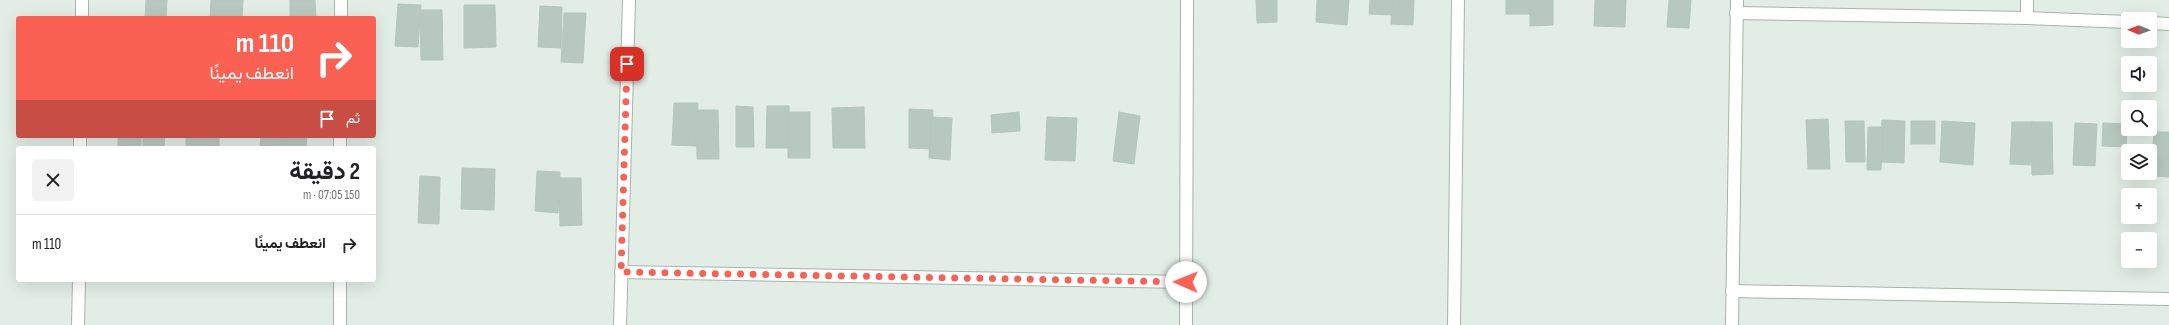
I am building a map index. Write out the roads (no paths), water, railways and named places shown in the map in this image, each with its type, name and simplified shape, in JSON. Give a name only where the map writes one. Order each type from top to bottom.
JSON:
[{"type":"street","points":[[82,0],[82,16]]},
{"type":"street","points":[[341,0],[341,16]]},
{"type":"street","points":[[620,325],[628,0]]},
{"type":"street","points":[[1186,325],[1187,0]]},
{"type":"street","points":[[1454,325],[1458,0]]},
{"type":"street","points":[[1732,325],[1737,0]]},
{"type":"street","points":[[2027,0],[2027,18]]},
{"type":"street","points":[[1736,13],[2027,18],[2121,22]]},
{"type":"street","points":[[2157,23],[2169,24]]},
{"type":"street","points":[[621,272],[1186,282]]},
{"type":"street","points":[[78,325],[79,282]]},
{"type":"street","points":[[340,282],[340,325]]},
{"type":"street","points":[[1732,291],[2169,299]]}]
